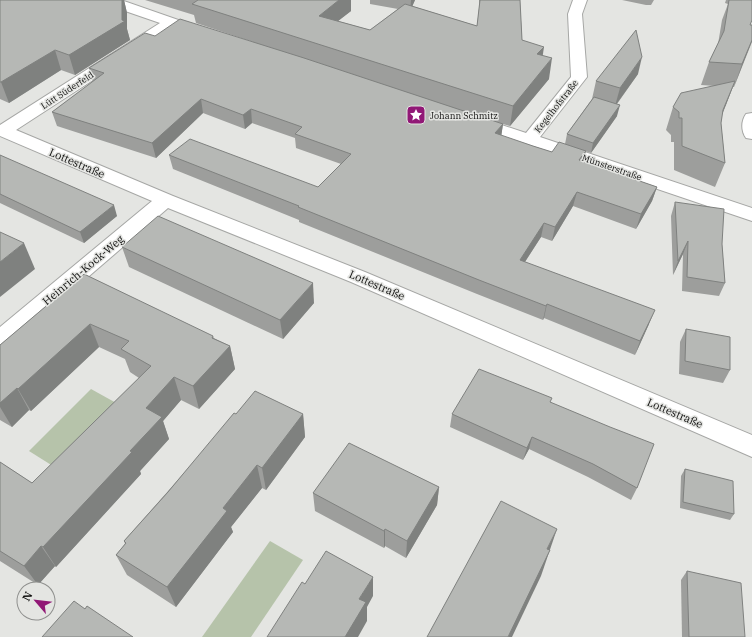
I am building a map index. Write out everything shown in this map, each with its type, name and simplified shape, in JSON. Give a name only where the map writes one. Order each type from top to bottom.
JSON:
[{"type":"street","points":[[107,0],[170,23],[220,38]]},
{"type":"street","name":"Kegelhofstraße","points":[[530,139],[578,77],[575,14],[580,0]]},
{"type":"street","name":"Lütt Süderfeld","points":[[2,130],[170,23]]},
{"type":"street","name":"Münsterstraße","points":[[460,117],[530,139],[752,215]]},
{"type":"street","points":[[752,118],[752,134]]},
{"type":"street","name":"Lottestraße","points":[[2,130],[166,200],[364,280],[752,446]]},
{"type":"street","name":"Heinrich-Kock-Weg","points":[[0,340],[166,200]]},
{"type":"green space","points":[[91,389],[118,404],[56,468],[29,451]]},
{"type":"green space","points":[[270,541],[303,560],[251,637],[202,637]]},
{"type":"building","points":[[0,0],[122,0],[122,20],[125,21],[69,55],[55,50],[0,82]]},
{"type":"building","points":[[198,0],[339,0],[319,16],[370,30],[405,4],[477,26],[480,0],[520,0],[522,40],[544,47],[537,54],[552,58],[513,106],[192,4]]},
{"type":"building","points":[[729,0],[752,0],[752,20],[750,25],[752,25],[752,40],[742,64],[709,62],[724,31]]},
{"type":"building","points":[[180,19],[304,58],[503,124],[495,133],[533,146],[552,152],[559,142],[586,151],[579,160],[657,187],[641,214],[577,192],[555,227],[544,223],[520,260],[655,310],[640,341],[547,304],[546,306],[479,280],[298,207],[299,206],[169,155],[190,139],[318,187],[351,154],[295,134],[302,127],[251,109],[243,115],[201,99],[152,143],[52,112],[104,73],[89,68],[145,33],[155,36]]},
{"type":"building","points":[[636,30],[642,57],[620,88],[596,81]]},
{"type":"building","points":[[735,81],[723,110],[721,123],[725,163],[682,146],[682,118],[679,118],[679,112],[673,107],[681,93]]},
{"type":"building","points":[[594,97],[620,105],[593,143],[567,134]]},
{"type":"building","points":[[0,155],[114,205],[80,232],[0,194]]},
{"type":"building","points":[[675,202],[724,209],[722,244],[725,283],[687,277],[688,241],[678,261]]},
{"type":"building","points":[[158,216],[313,283],[280,320],[122,247]]},
{"type":"building","points":[[0,232],[24,243],[0,262]]},
{"type":"building","points":[[84,274],[213,336],[212,338],[230,346],[193,386],[174,377],[146,408],[162,417],[130,451],[132,452],[43,547],[41,546],[24,566],[0,551],[0,462],[32,483],[151,366],[121,349],[129,341],[90,324],[18,389],[17,388],[0,403],[0,345]]},
{"type":"building","points":[[686,329],[730,337],[730,370],[685,361]]},
{"type":"building","points":[[479,369],[552,398],[550,402],[654,444],[637,488],[593,464],[532,437],[527,448],[452,414]]},
{"type":"building","points":[[255,391],[303,414],[262,468],[257,465],[223,508],[227,511],[167,587],[116,555],[126,543],[124,541],[168,492],[234,413],[236,414]]},
{"type":"building","points":[[349,443],[439,487],[407,541],[385,529],[384,531],[313,493]]},
{"type":"building","points":[[685,469],[733,481],[734,514],[683,502]]},
{"type":"building","points":[[501,501],[557,529],[547,549],[550,550],[508,637],[427,637]]},
{"type":"building","points":[[326,551],[373,577],[359,599],[366,602],[345,637],[267,637],[302,582],[305,584]]},
{"type":"building","points":[[687,571],[741,583],[745,637],[689,637]]},
{"type":"building","points":[[74,601],[85,609],[87,606],[133,637],[42,637]]},
{"type":"place","name":"Johann Schmitz","points":[[416,115]]}]
